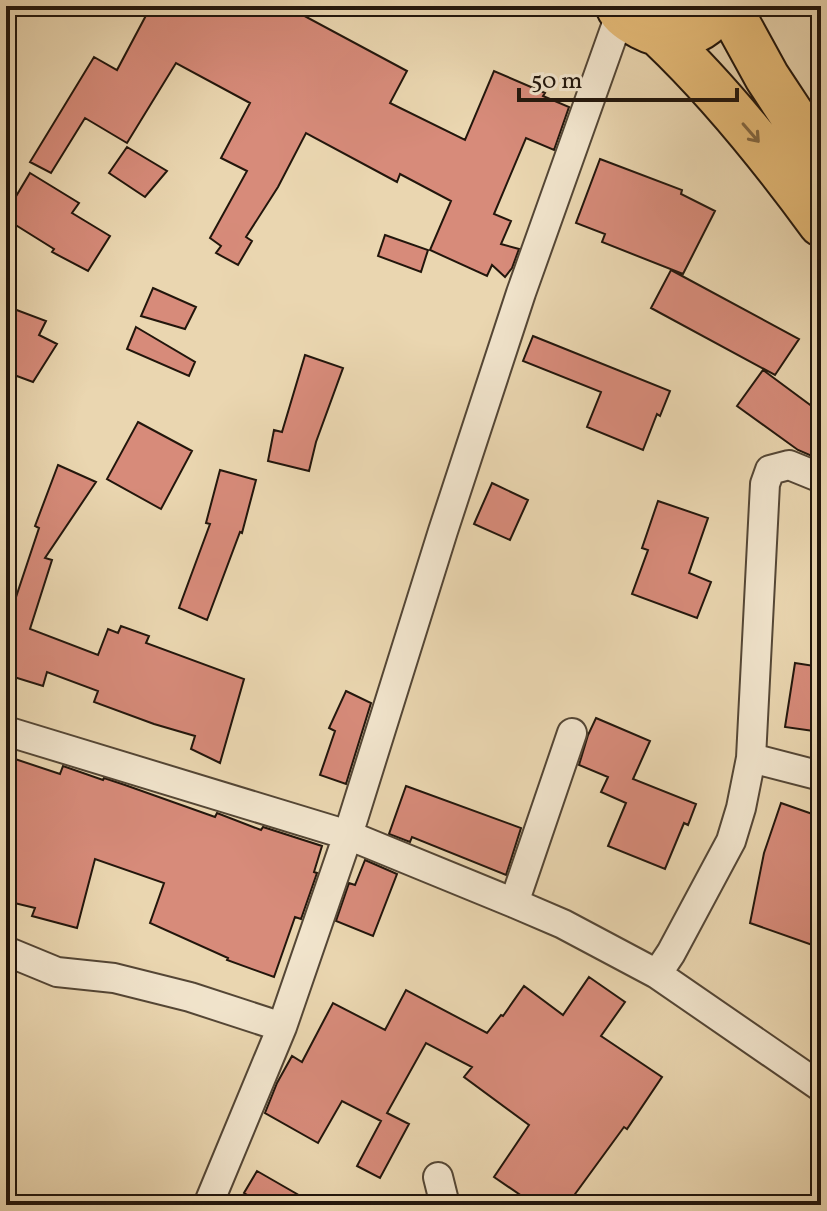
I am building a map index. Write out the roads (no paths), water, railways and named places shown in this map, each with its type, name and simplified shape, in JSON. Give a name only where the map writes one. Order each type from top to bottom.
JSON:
[{"type":"highway","points":[[660,35],[686,34],[699,28],[721,6]]},
{"type":"highway","points":[[728,6],[767,77],[821,159]]},
{"type":"highway","points":[[620,9],[637,25],[660,35],[681,55],[756,138],[821,224]]},
{"type":"street","points":[[208,1205],[282,1027],[348,835],[492,382],[620,9]]},
{"type":"street","points":[[657,974],[731,841],[741,808],[751,758],[765,484],[770,470],[789,465],[821,478]]},
{"type":"street","points":[[6,731],[348,835],[563,924],[657,974],[821,1087]]},
{"type":"street","points":[[514,903],[572,733]]},
{"type":"street","points":[[751,758],[821,776]]},
{"type":"street","points":[[6,951],[57,972],[114,978],[190,997],[282,1027]]},
{"type":"street","points":[[438,1177],[445,1205]]}]
